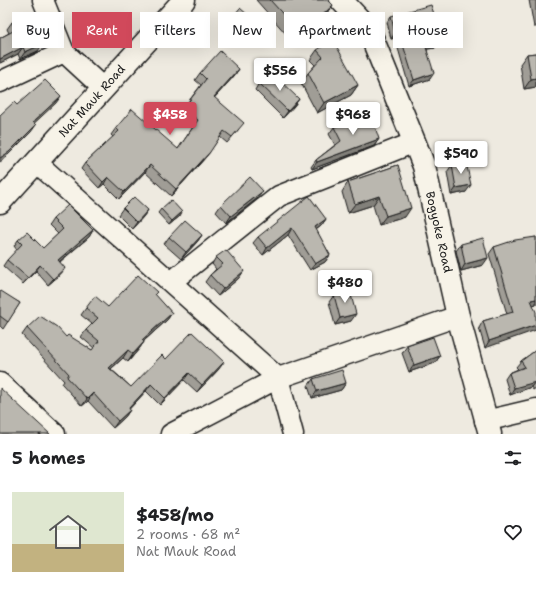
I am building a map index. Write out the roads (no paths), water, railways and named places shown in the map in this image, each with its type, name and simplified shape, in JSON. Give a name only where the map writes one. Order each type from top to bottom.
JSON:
[{"type":"main road","name":"Nat Mauk Road","points":[[0,202],[184,0]]},
{"type":"main road","name":"Bogyoke Road","points":[[341,0],[369,30],[424,166],[458,316],[487,427]]},
{"type":"street","points":[[43,0],[64,52],[103,88]]},
{"type":"street","points":[[0,82],[64,52]]},
{"type":"street","points":[[171,282],[279,196],[415,142]]},
{"type":"street","points":[[36,162],[278,378],[293,434]]},
{"type":"street","points":[[171,434],[278,378],[458,316]]},
{"type":"street","points":[[0,383],[54,434]]},
{"type":"street","points":[[487,427],[536,409]]}]
